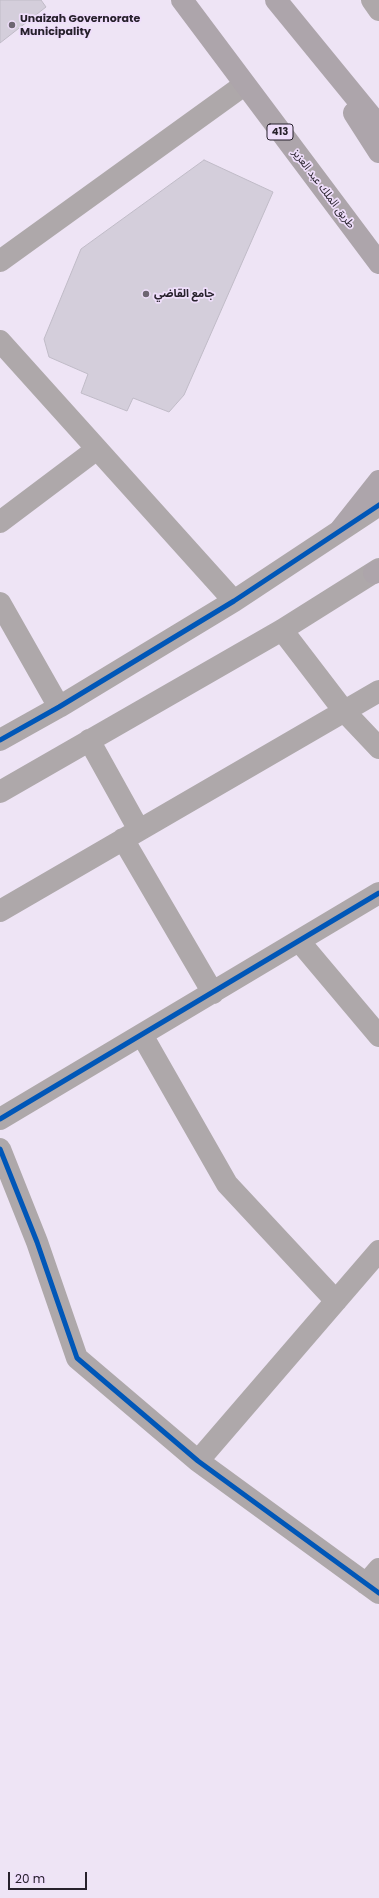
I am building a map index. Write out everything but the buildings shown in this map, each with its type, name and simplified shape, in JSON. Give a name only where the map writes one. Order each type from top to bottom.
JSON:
[{"type":"highway","name":"طريق الملك عبد العزيز","points":[[182,0],[244,85],[379,262]]},
{"type":"highway","points":[[276,0],[379,126]]},
{"type":"highway","points":[[298,27],[379,152]]},
{"type":"highway","points":[[341,529],[379,481]]},
{"type":"street","points":[[372,0],[379,10]]},
{"type":"street","points":[[0,261],[244,85]]},
{"type":"street","points":[[0,341],[234,601]]},
{"type":"street","points":[[0,522],[97,449]]},
{"type":"street","points":[[0,740],[59,707],[234,601],[379,505]]},
{"type":"street","points":[[0,792],[282,630],[377,571]]},
{"type":"street","points":[[0,603],[59,707]]},
{"type":"street","points":[[282,630],[344,712],[379,748]]},
{"type":"street","points":[[0,911],[379,691]]},
{"type":"street","points":[[89,740],[131,835],[213,993]]},
{"type":"street","points":[[0,1119],[379,893]]},
{"type":"street","points":[[299,941],[379,1036]]},
{"type":"street","points":[[142,1035],[227,1184],[336,1301]]},
{"type":"street","points":[[0,1149],[37,1242],[77,1358],[198,1461],[375,1582]]},
{"type":"street","points":[[198,1461],[379,1251]]},
{"type":"cycle path","points":[[0,740],[59,707],[234,601],[379,505]]},
{"type":"cycle path","points":[[0,1119],[379,893]]},
{"type":"cycle path","points":[[0,1149],[37,1242],[77,1358],[198,1461],[379,1593]]},
{"type":"place","name":"Unaizah Governorate Municipality","points":[[12,25]]},
{"type":"place","name":"جامع القاضي","points":[[146,294]]}]
